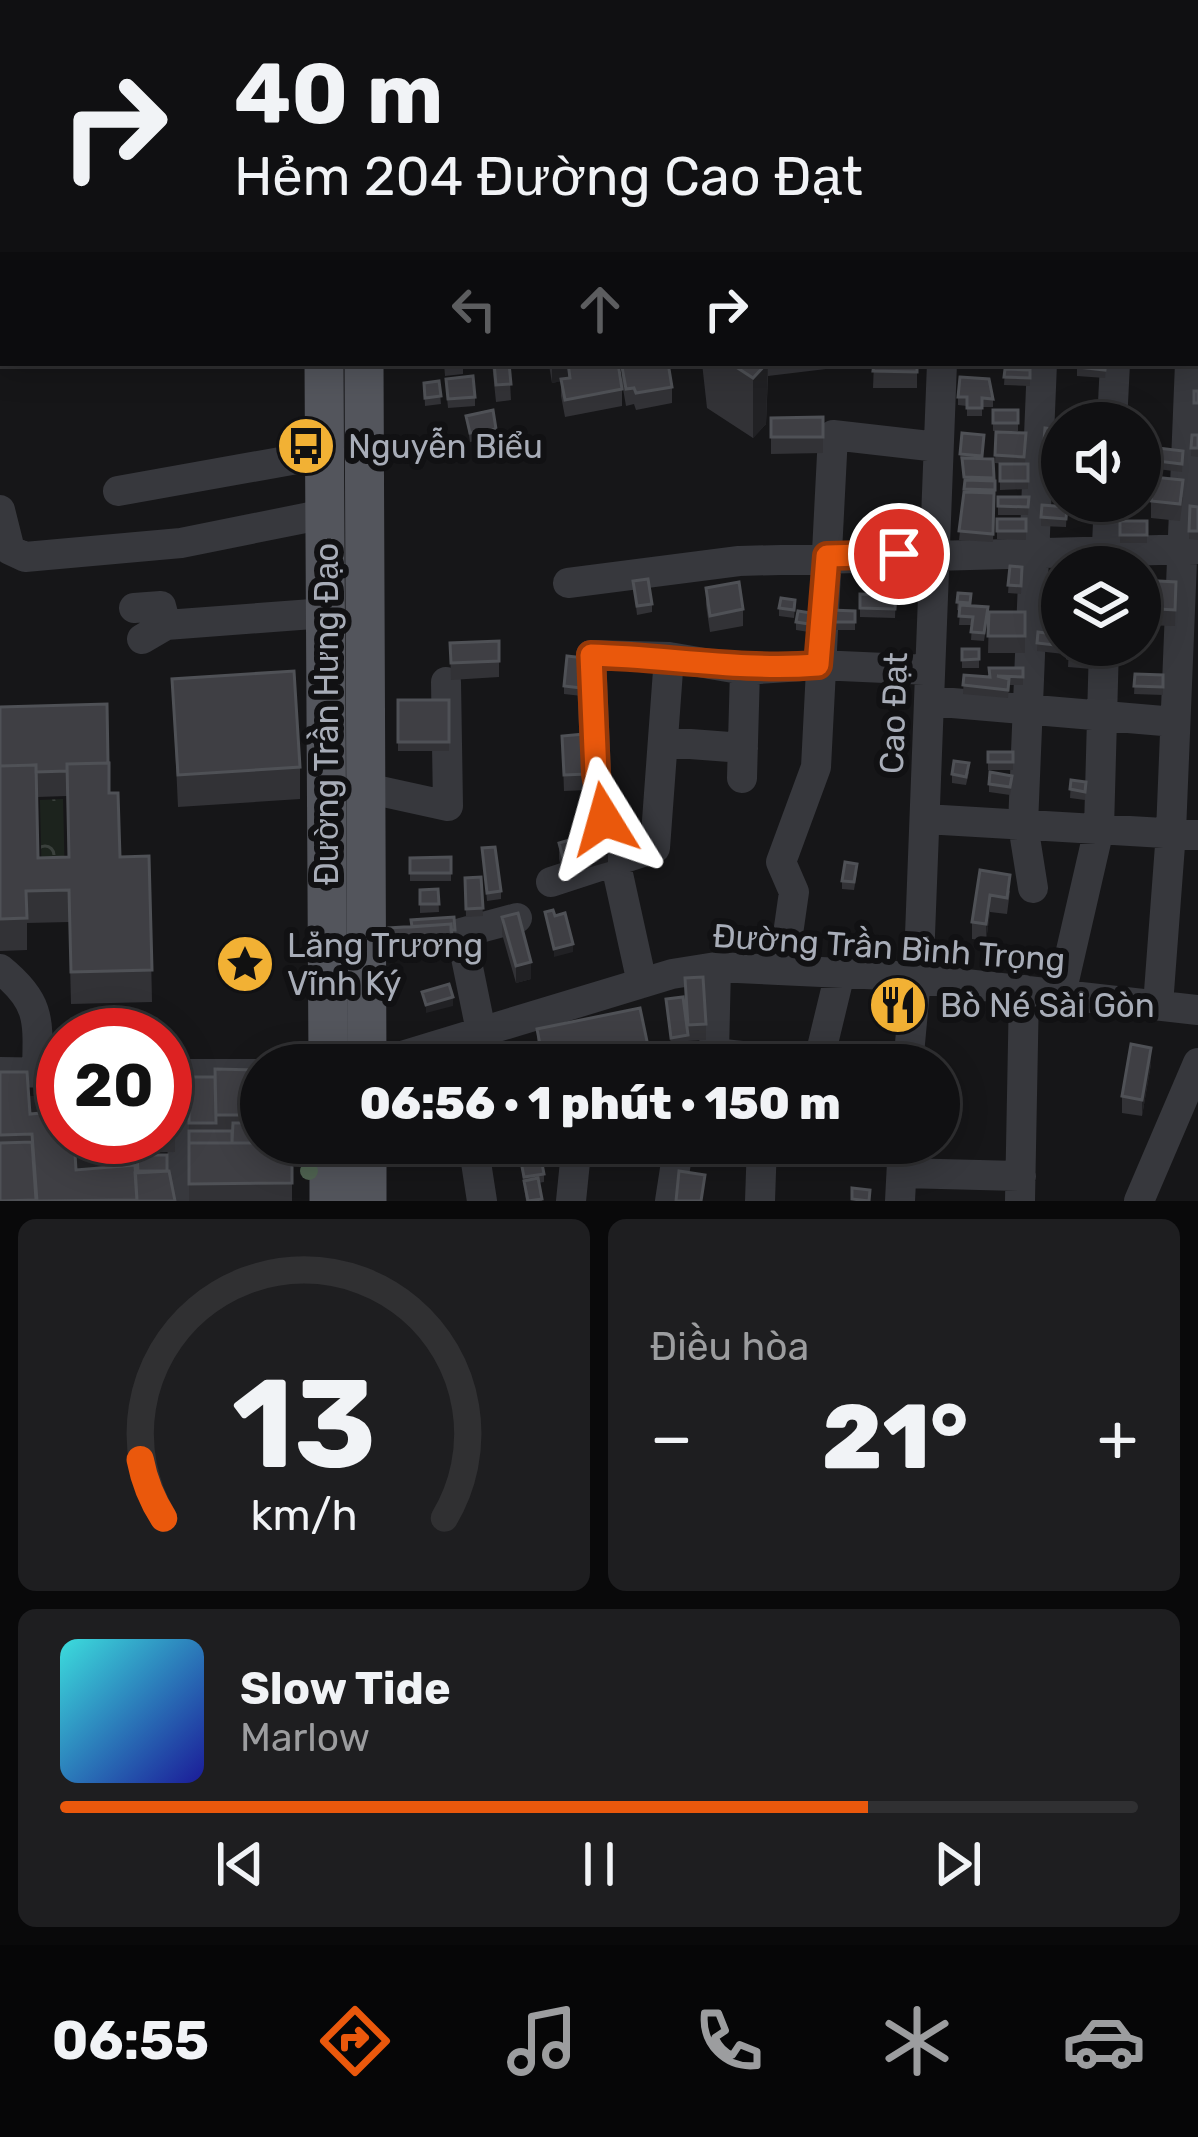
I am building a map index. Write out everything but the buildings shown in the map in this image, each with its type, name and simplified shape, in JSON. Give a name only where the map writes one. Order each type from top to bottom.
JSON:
[{"type":"main road","name":"Đường Trần Hưng Đạo","points":[[324,366],[326,614],[367,1044]]},
{"type":"main road","name":"Đường Trần Hưng Đạo","points":[[329,1044],[346,789],[364,366]]},
{"type":"main road","points":[[329,1164],[329,1201]]},
{"type":"main road","points":[[367,1164],[367,1201]]},
{"type":"street","name":"Cao Đạt","points":[[910,1044],[925,819],[942,366]]},
{"type":"street","points":[[1033,888],[1023,825],[1042,366]]},
{"type":"street","points":[[1113,402],[1115,366]]},
{"type":"street","points":[[1158,1005],[1184,833],[1175,722],[1190,549],[1190,366]]},
{"type":"street","points":[[783,969],[794,892],[781,862],[816,767],[833,435],[938,447]]},
{"type":"street","points":[[118,491],[325,454]]},
{"type":"street","points":[[0,510],[10,550],[25,557],[182,543],[325,514]]},
{"type":"street","points":[[568,583],[739,561],[1041,552]]},
{"type":"street","points":[[134,608],[161,606],[154,632],[326,614]]},
{"type":"street","points":[[642,983],[596,774],[591,655],[669,657],[746,670],[818,665],[930,685],[1028,713],[1175,722]]},
{"type":"street","points":[[551,882],[656,848],[669,657]]},
{"type":"street","points":[[1061,994],[1099,830],[1104,666]]},
{"type":"street","points":[[664,742],[742,763],[746,670]]},
{"type":"street","points":[[346,789],[448,806],[446,682]]},
{"type":"street","points":[[925,819],[1184,833]]},
{"type":"street","points":[[467,1044],[461,933],[517,918]]},
{"type":"street","points":[[716,967],[714,1052],[818,1064],[840,973]]},
{"type":"street","name":"Đường Trần Bình Trọng","points":[[473,1044],[642,983],[716,967],[916,978],[1198,1010]]},
{"type":"street","points":[[0,969],[25,987],[36,1010]]},
{"type":"street","points":[[902,1172],[1020,1189],[1024,990]]},
{"type":"street","points":[[1139,1201],[1198,1063]]},
{"type":"street","points":[[0,1072],[36,1073]]},
{"type":"street","points":[[192,1074],[240,1073]]},
{"type":"street","points":[[180,1164],[183,1201]]},
{"type":"street","points":[[476,1164],[482,1201]]},
{"type":"street","points":[[572,1199],[575,1164]]},
{"type":"street","points":[[670,1201],[676,1164]]},
{"type":"street","points":[[760,1201],[761,1164]]},
{"type":"shaded area","points":[[27,1096],[36,1096],[36,1164],[133,1164],[135,1201],[35,1201]]},
{"type":"green space","points":[[63,799],[65,885],[42,886],[40,800]]},
{"type":"place","name":"Nguyễn Biểu","points":[[306,446]]},
{"type":"place","name":"Lăng Trương Vĩnh Ký","points":[[245,964]]},
{"type":"place","name":"Bò Né Sài Gòn","points":[[898,1005]]},
{"type":"route","points":[[604,819],[596,774],[591,655],[669,657],[746,670],[818,665],[827,556],[899,554]]}]
